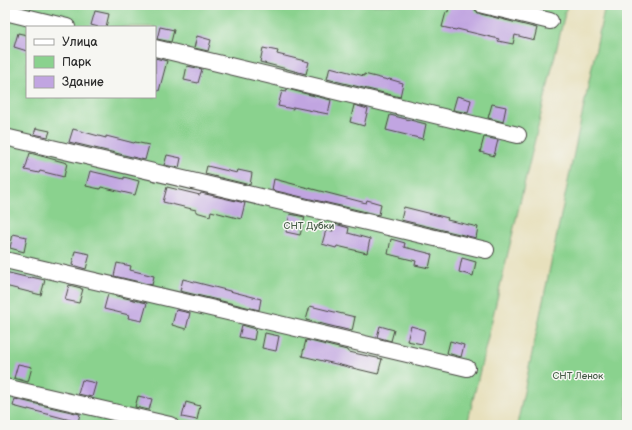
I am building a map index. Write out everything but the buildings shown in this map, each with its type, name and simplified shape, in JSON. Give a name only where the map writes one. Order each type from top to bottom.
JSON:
[{"type":"street","points":[[483,5],[550,21]]},
{"type":"street","points":[[5,12],[63,26]]},
{"type":"street","points":[[156,48],[518,135]]},
{"type":"street","points":[[5,137],[486,250]]},
{"type":"street","points":[[5,260],[467,368]]},
{"type":"street","points":[[5,387],[170,425]]},
{"type":"green space","name":"СНТ Дубки","points":[[5,5],[567,5],[467,425],[5,425]]},
{"type":"green space","name":"СНТ Ленок","points":[[605,5],[627,5],[627,425],[517,425]]}]
